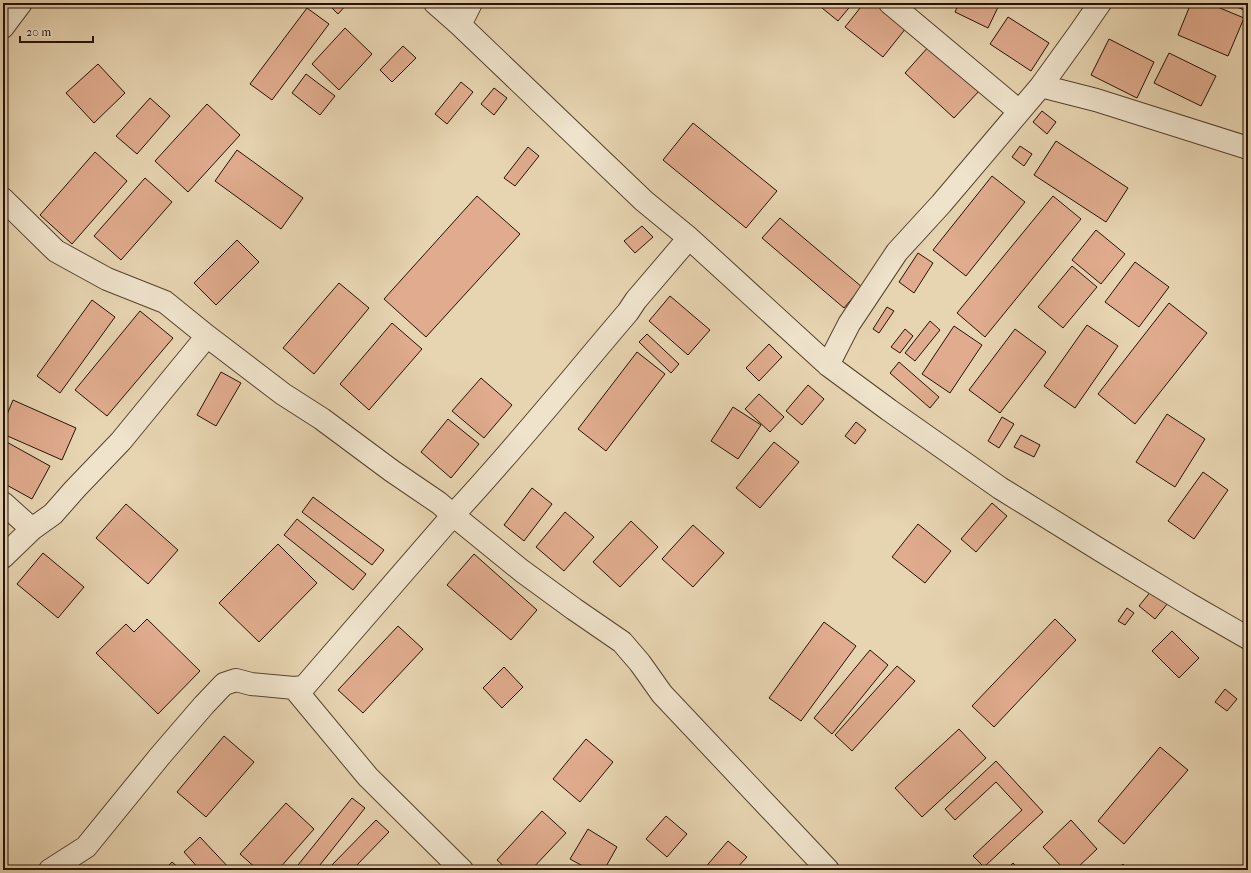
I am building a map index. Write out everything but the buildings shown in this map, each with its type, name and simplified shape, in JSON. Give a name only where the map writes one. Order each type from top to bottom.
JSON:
[{"type":"street","points":[[3,27],[21,3]]},
{"type":"street","points":[[435,3],[460,24],[644,201],[689,238],[828,364],[889,410],[1000,488],[1248,638]]},
{"type":"street","points":[[460,24],[471,3]]},
{"type":"street","points":[[890,3],[1019,111]]},
{"type":"street","points":[[828,364],[849,324],[897,252],[941,204],[1041,86],[1100,3]]},
{"type":"street","points":[[1041,86],[1096,100],[1248,148]]},
{"type":"street","points":[[3,199],[56,251],[107,279],[165,302],[283,394],[322,419],[392,471],[439,503],[522,572],[622,642],[640,663],[662,694],[828,870]]},
{"type":"street","points":[[57,868],[86,847],[160,756],[224,684],[236,680],[251,684],[294,688],[304,687],[310,682],[453,515],[556,399],[628,312],[636,300],[689,238]]},
{"type":"street","points":[[3,557],[32,529],[53,514],[121,441],[207,336]]},
{"type":"street","points":[[3,503],[32,529]]},
{"type":"street","points":[[294,688],[368,777],[462,870]]}]
